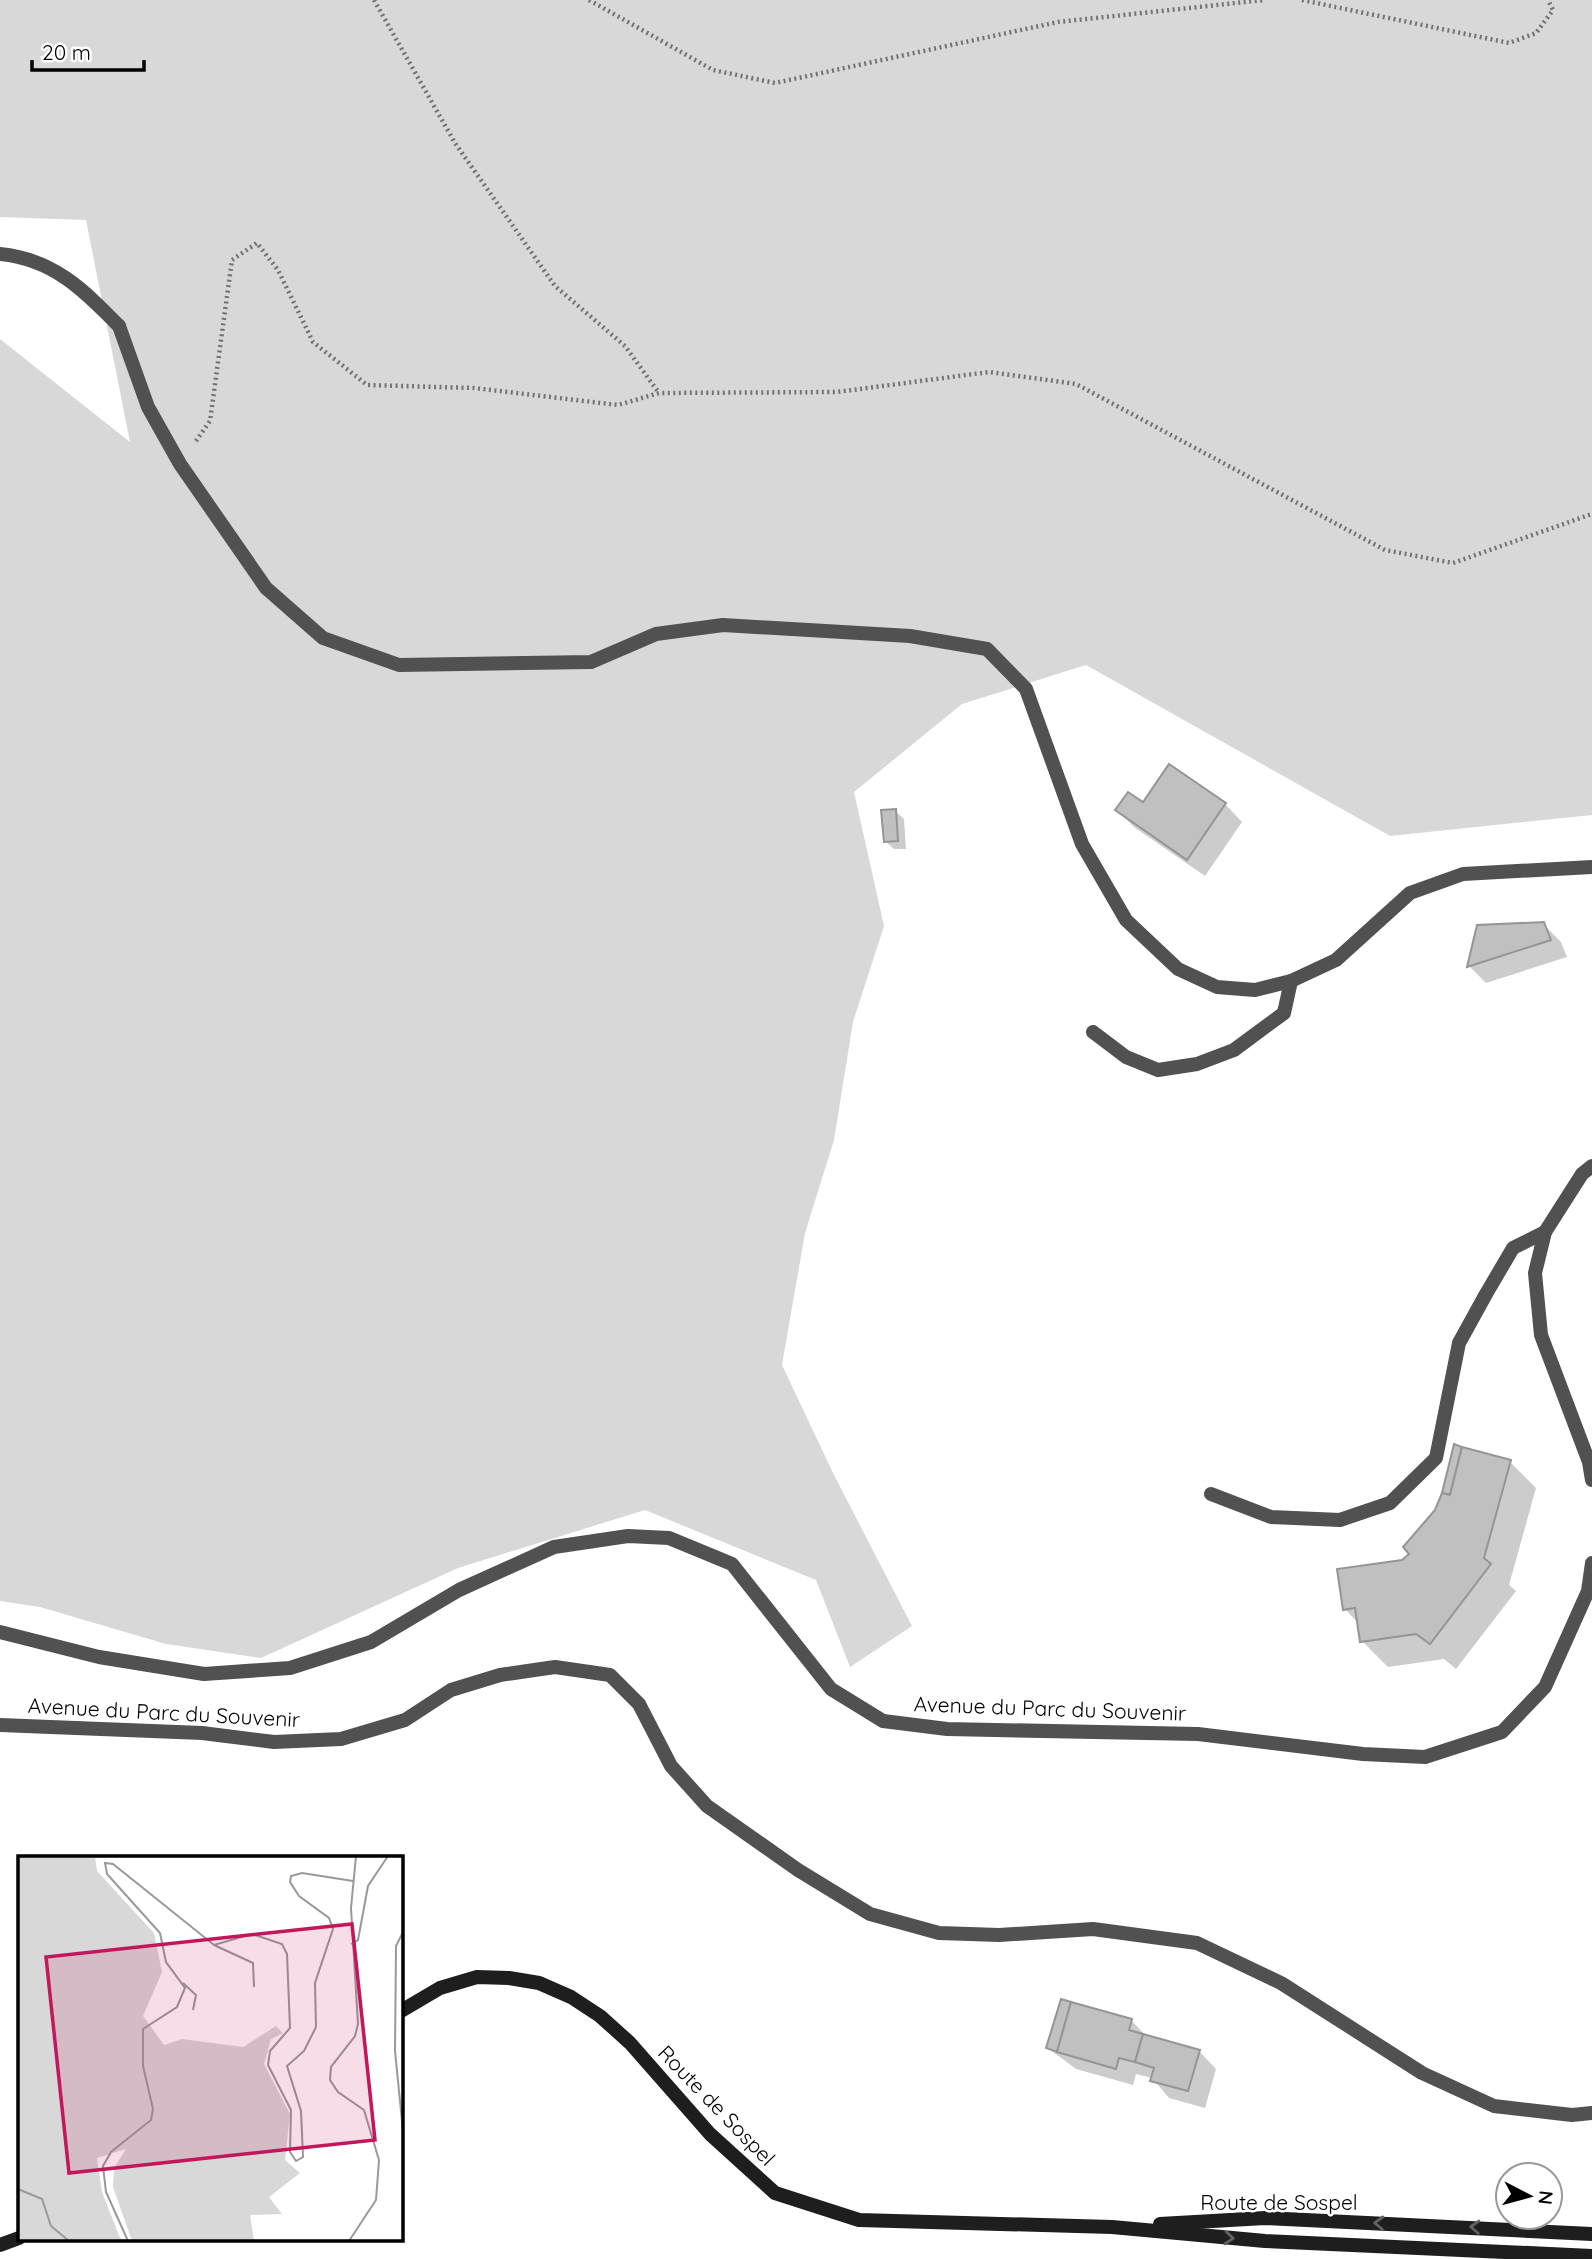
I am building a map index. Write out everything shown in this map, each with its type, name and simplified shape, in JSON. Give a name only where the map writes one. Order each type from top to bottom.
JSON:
[{"type":"main road","name":"Route de Sospel","points":[[402,2010],[440,1988],[477,1977],[539,1983],[571,1997],[620,2034],[710,2134],[775,2193],[859,2220],[1112,2227],[1449,2254],[1592,2256]]},
{"type":"main road","name":"Route de Sospel","points":[[1112,2227],[1265,2218],[1592,2234]]},
{"type":"main road","points":[[1447,2226],[1449,2254]]},
{"type":"main road","points":[[0,2245],[18,2238]]},
{"type":"street","points":[[0,254],[25,256],[80,286],[119,326],[148,407],[180,464],[267,588],[323,638],[399,665],[591,662],[656,634],[723,625],[911,636],[987,649],[1026,689],[1082,844],[1126,920],[1178,969],[1217,987],[1255,990],[1291,981],[1336,960],[1410,893],[1463,874],[1592,867]]},
{"type":"street","points":[[1093,1032],[1126,1057],[1158,1070],[1197,1064],[1234,1050],[1284,1013],[1291,981]]},
{"type":"street","points":[[1592,1166],[1582,1174],[1545,1232],[1535,1273],[1541,1335],[1589,1462],[1592,1480]]},
{"type":"street","points":[[1211,1494],[1271,1517],[1340,1521],[1390,1503],[1436,1458],[1459,1343],[1513,1248],[1545,1232]]},
{"type":"street","name":"Avenue du Parc du Souvenir","points":[[0,1632],[99,1657],[204,1674],[290,1668],[371,1642],[459,1590],[554,1547],[628,1536],[669,1538],[732,1564],[831,1689],[883,1721],[947,1729],[1198,1734],[1363,1754],[1425,1757],[1502,1731],[1545,1687],[1588,1591],[1592,1563]]},
{"type":"street","name":"Avenue du Parc du Souvenir","points":[[0,1725],[202,1733],[274,1742],[341,1739],[405,1720],[451,1689],[500,1675],[555,1667],[610,1675],[639,1704],[671,1766],[707,1806],[798,1870],[870,1914],[939,1933],[999,1935],[1093,1930],[1196,1943],[1281,1983],[1422,2073],[1494,2106],[1572,2115],[1592,2113]]},
{"type":"path","points":[[374,0],[455,143],[555,286],[625,346],[659,393]]},
{"type":"path","points":[[589,0],[713,71],[775,82],[1058,22],[1264,0]]},
{"type":"path","points":[[1302,0],[1509,43],[1536,33],[1553,10],[1548,0]]},
{"type":"path","points":[[180,464],[210,421],[232,260],[257,243],[278,270],[313,342],[367,385],[474,388],[618,405],[659,393],[837,393],[989,372],[1076,384],[1385,550],[1453,563],[1592,514]]},
{"type":"shaded area","points":[[0,0],[1592,0],[1592,815],[1390,836],[1086,665],[962,704],[854,792],[884,926],[853,1022],[834,1140],[805,1233],[782,1365],[834,1475],[912,1626],[850,1667],[816,1580],[645,1510],[458,1568],[261,1658],[166,1644],[40,1607],[0,1601],[0,339],[130,442],[86,220],[0,217]]},
{"type":"building","points":[[1169,764],[1226,803],[1187,860],[1115,810],[1128,792],[1143,802]]},
{"type":"building","points":[[896,809],[898,841],[884,842],[881,810]]},
{"type":"building","points":[[1544,922],[1551,940],[1467,967],[1477,925]]},
{"type":"building","points":[[1454,1444],[1462,1447],[1450,1495],[1442,1493]]},
{"type":"building","points":[[1462,1447],[1511,1460],[1484,1558],[1491,1564],[1430,1644],[1416,1634],[1360,1642],[1355,1608],[1343,1610],[1337,1569],[1402,1560],[1409,1554],[1403,1547],[1435,1510],[1442,1493],[1450,1495]]},
{"type":"building","points":[[1061,1999],[1071,2002],[1057,2052],[1046,2048]]},
{"type":"building","points":[[1071,2002],[1132,2019],[1129,2030],[1143,2034],[1135,2062],[1119,2058],[1116,2069],[1057,2052]]},
{"type":"building","points":[[1143,2034],[1200,2050],[1188,2091],[1150,2081],[1154,2068],[1135,2062]]}]
